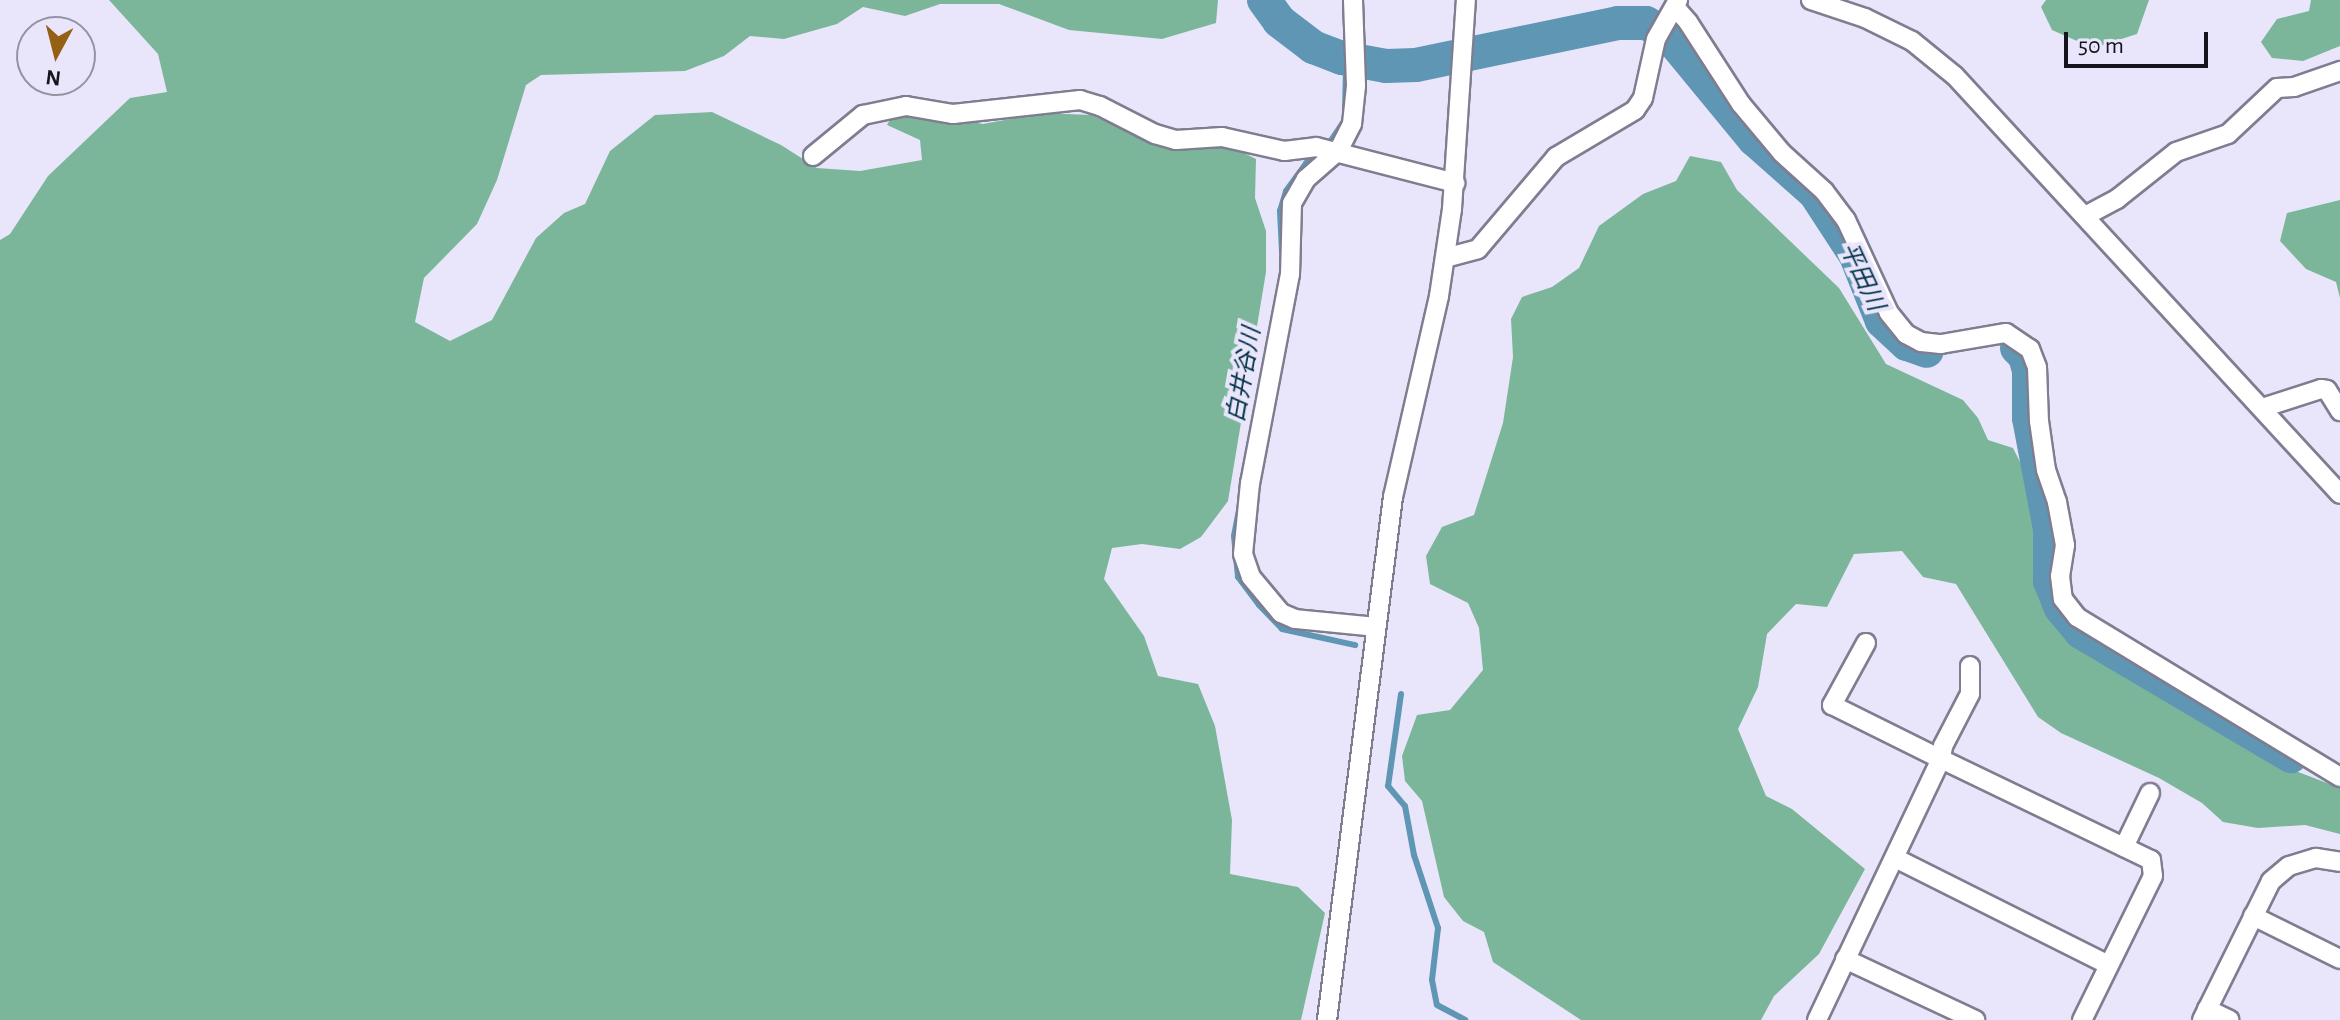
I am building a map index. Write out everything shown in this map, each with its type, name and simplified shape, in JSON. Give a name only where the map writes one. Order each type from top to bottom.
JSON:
[{"type":"street","points":[[1353,0],[1355,79],[1352,124],[1338,151],[1306,179],[1289,216],[1290,274],[1250,483],[1243,554],[1251,577],[1281,613],[1295,619],[1376,627]]},
{"type":"street","points":[[1327,1020],[1393,497],[1445,258],[1455,183],[1466,0]]},
{"type":"street","points":[[1811,0],[1865,18],[1912,41],[1994,114],[2340,494]]},
{"type":"street","points":[[1445,258],[1478,249],[1556,157],[1635,110],[1643,98],[1668,17],[1688,22],[1741,104],[1782,153],[1824,191],[1846,220],[1889,313],[1906,334],[1921,342],[1941,344],[2006,333],[2030,349],[2037,367],[2039,421],[2046,470],[2057,502],[2065,545],[2060,576],[2063,599],[2077,617],[2340,777]]},
{"type":"street","points":[[2087,215],[2126,193],[2176,152],[2228,134],[2277,88],[2294,87],[2340,71]]},
{"type":"street","points":[[813,156],[863,115],[891,109],[906,106],[953,114],[1080,100],[1100,106],[1155,134],[1176,140],[1222,137],[1284,151],[1308,146],[1338,151],[1455,183]]},
{"type":"street","points":[[2262,408],[2321,389],[2327,390],[2340,411]]},
{"type":"street","points":[[1866,643],[1832,705],[2151,860],[2153,876],[2082,1020]]},
{"type":"street","points":[[1817,1020],[1970,694],[1970,666]]},
{"type":"street","points":[[2124,847],[2150,793]]},
{"type":"street","points":[[1895,858],[2109,965]]},
{"type":"street","points":[[2230,1020],[2205,1014],[2271,881],[2289,866],[2316,858],[2340,862]]},
{"type":"street","points":[[2253,916],[2340,959]]},
{"type":"street","points":[[1845,959],[1975,1020]]},
{"type":"green space","points":[[109,0],[1218,0],[1216,23],[1162,39],[1069,30],[999,4],[940,4],[905,16],[863,7],[837,24],[784,39],[750,36],[724,56],[685,71],[541,75],[526,85],[497,180],[477,224],[424,278],[415,322],[450,341],[492,320],[536,238],[564,213],[585,204],[610,151],[655,115],[712,112],[781,145],[817,168],[860,171],[922,160],[920,140],[887,125],[897,107],[983,124],[1042,113],[1091,115],[1152,140],[1236,149],[1256,159],[1255,198],[1266,231],[1266,272],[1228,501],[1201,537],[1180,549],[1142,544],[1112,548],[1104,579],[1144,636],[1158,676],[1198,684],[1215,726],[1232,820],[1230,874],[1298,887],[1325,913],[1301,1020],[0,1020],[0,240],[10,234],[48,176],[130,98],[167,92],[158,54]]},
{"type":"green space","points":[[2046,0],[2149,0],[2137,34],[2093,48],[2052,30],[2041,7]]},
{"type":"green space","points":[[2311,0],[2340,0],[2340,46],[2303,61],[2272,58],[2261,42],[2277,19],[2309,11]]},
{"type":"green space","points":[[1690,156],[1721,162],[1737,190],[1839,288],[1886,364],[1963,400],[1978,418],[1988,440],[2013,448],[2040,502],[2049,611],[2080,643],[2220,722],[2293,770],[2340,788],[2340,834],[2305,825],[2258,828],[2223,822],[2202,803],[2159,778],[2061,733],[2038,717],[1956,584],[1923,577],[1902,551],[1854,554],[1827,607],[1796,604],[1767,634],[1758,687],[1738,729],[1766,796],[1792,809],[1865,869],[1819,954],[1774,996],[1761,1020],[1581,1020],[1493,962],[1484,932],[1463,921],[1444,897],[1422,801],[1405,781],[1402,756],[1417,715],[1450,710],[1483,670],[1479,628],[1468,603],[1430,584],[1426,556],[1442,527],[1474,515],[1503,423],[1513,357],[1511,319],[1522,297],[1552,287],[1579,268],[1599,226],[1643,194],[1676,181]]},
{"type":"green space","points":[[2340,200],[2340,298],[2336,282],[2306,269],[2280,241],[2287,213]]},
{"type":"waterway","name":"平田川","points":[[1264,0],[1279,21],[1313,47],[1342,58],[1386,66],[1416,65],[1618,23],[1646,23],[1669,36],[1754,139],[1815,193],[1856,256],[1882,321],[1907,344],[1927,351]]},
{"type":"waterway","name":"白井谷川","points":[[1342,58],[1346,70],[1345,110]]},
{"type":"waterway","name":"白井谷川","points":[[1328,145],[1342,124]]},
{"type":"waterway","name":"白井谷川","points":[[1282,251],[1280,211],[1286,191],[1306,163],[1320,152]]},
{"type":"waterway","name":"平田川","points":[[2017,348],[2025,356],[2029,371],[2029,418],[2050,529],[2050,581],[2061,608],[2081,632],[2291,756]]},
{"type":"waterway","name":"白井谷川","points":[[1239,510],[1234,536],[1238,577],[1259,605],[1282,629],[1355,645]]},
{"type":"waterway","name":"白井谷川","points":[[1401,694],[1388,786],[1405,806],[1414,855],[1438,928],[1432,980],[1437,1005],[1465,1020]]}]
